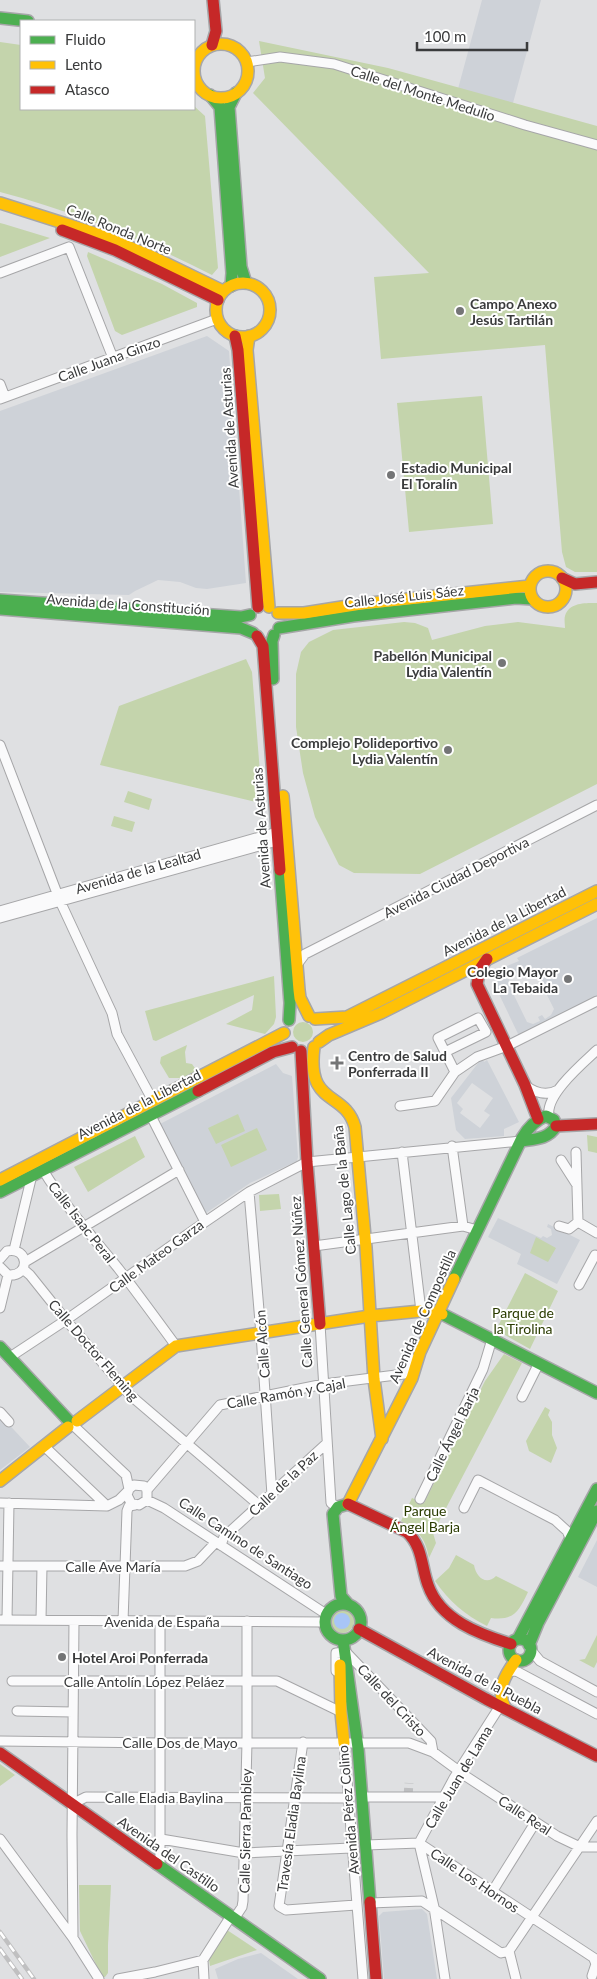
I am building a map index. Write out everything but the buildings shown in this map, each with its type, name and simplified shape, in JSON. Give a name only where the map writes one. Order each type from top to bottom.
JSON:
[{"type":"street","points":[[212,45],[216,31],[213,0]]},
{"type":"street","points":[[220,0],[222,29],[227,44]]},
{"type":"street","points":[[0,18],[20,20]]},
{"type":"street","points":[[196,55],[212,45],[227,44],[243,54],[247,62],[247,80],[236,93],[229,108],[241,267],[246,283]]},
{"type":"street","name":"Calle del Monte Medulio","points":[[247,62],[280,57],[334,64],[525,125],[597,145]]},
{"type":"street","points":[[195,78],[200,88],[210,95],[220,107],[232,273],[216,309],[217,319],[224,330],[235,336],[249,336],[261,331],[266,324],[270,309],[265,295],[259,289],[246,283],[224,292]]},
{"type":"street","points":[[210,95],[223,98],[236,93]]},
{"type":"street","name":"Calle Ronda Norte","points":[[0,203],[101,235],[152,256],[224,292]]},
{"type":"street","name":"Calle Ronda Norte","points":[[0,212],[78,236],[224,292]]},
{"type":"street","points":[[0,273],[69,247],[78,236]]},
{"type":"street","points":[[69,247],[113,358]]},
{"type":"street","name":"Calle Juana Ginzo","points":[[3,398],[217,319]]},
{"type":"street","name":"Avenida de Asturias","points":[[235,336],[238,350],[264,611]]},
{"type":"street","name":"Avenida de Asturias","points":[[249,336],[247,350],[264,611]]},
{"type":"street","points":[[0,384],[3,398]]},
{"type":"street","points":[[562,578],[565,587],[564,596],[561,601],[551,607],[538,604],[532,599],[530,586],[537,575],[546,571],[554,572],[575,584],[597,582]]},
{"type":"street","name":"Calle José Luis Sáez","points":[[264,611],[304,613],[361,604],[530,586]]},
{"type":"street","points":[[564,596],[578,592],[597,591]]},
{"type":"street","name":"Calle José Luis Sáez","points":[[277,631],[405,610],[516,598],[532,599]]},
{"type":"street","name":"Avenida de la Constitución","points":[[0,600],[241,617],[264,611]]},
{"type":"street","name":"Avenida de la Constitución","points":[[0,609],[211,625],[241,628],[255,634]]},
{"type":"street","points":[[264,611],[280,623],[277,631],[266,638],[255,634],[249,624],[264,611]]},
{"type":"street","name":"Avenida de Asturias","points":[[277,631],[272,641],[273,682],[294,944],[300,998],[312,1017]]},
{"type":"street","name":"Avenida de Asturias","points":[[255,634],[263,646],[290,1003],[289,1020]]},
{"type":"street","points":[[0,745],[58,898]]},
{"type":"street","name":"Avenida Ciudad Deportiva","points":[[296,966],[305,954],[314,949],[597,805]]},
{"type":"street","name":"Avenida de la Lealtad","points":[[0,911],[58,898],[277,837]]},
{"type":"street","name":"Avenida de la Libertad","points":[[312,1017],[336,1019],[347,1017],[597,891]]},
{"type":"street","name":"Avenida de la Lealtad","points":[[0,918],[58,898]]},
{"type":"street","name":"Avenida de la Lealtad","points":[[58,898],[112,1013],[118,1034],[153,1101]]},
{"type":"street","name":"Avenida de la Libertad","points":[[316,1045],[329,1035],[365,1021],[597,904]]},
{"type":"street","points":[[564,908],[569,919]]},
{"type":"street","points":[[294,944],[303,950],[314,949]]},
{"type":"street","points":[[487,959],[480,969],[477,984],[525,1085],[545,1122]]},
{"type":"street","points":[[448,979],[465,979],[477,984]]},
{"type":"street","points":[[400,1106],[436,1101],[455,1072],[477,1057],[507,1046],[597,1001]]},
{"type":"street","points":[[297,1015],[312,1017],[321,1030],[316,1045],[297,1049],[288,1043],[284,1033],[289,1020],[297,1015]]},
{"type":"street","points":[[445,1052],[486,1032],[478,1018],[438,1038],[445,1052],[455,1072]]},
{"type":"street","name":"Avenida de la Libertad","points":[[0,1180],[284,1033]]},
{"type":"street","name":"Calle Lago de la Baña","points":[[316,1045],[312,1062],[314,1081],[319,1089],[352,1116],[355,1127],[359,1157],[374,1379],[382,1439]]},
{"type":"street","name":"Avenida de la Libertad","points":[[0,1192],[273,1052],[297,1049]]},
{"type":"street","name":"Calle General Gómez Núñez","points":[[297,1049],[320,1324],[331,1503],[343,1505]]},
{"type":"street","points":[[306,1162],[542,1138],[550,1104],[559,1089],[597,1050]]},
{"type":"street","points":[[525,1085],[540,1093],[548,1093],[559,1089]]},
{"type":"street","points":[[151,1116],[205,1222]]},
{"type":"street","points":[[545,1122],[597,1124]]},
{"type":"street","name":"Avenida de Compostilla","points":[[343,1505],[382,1439],[412,1378],[420,1352],[512,1156],[521,1141],[545,1122]]},
{"type":"street","points":[[503,1143],[507,1145],[512,1156]]},
{"type":"street","points":[[452,1146],[464,1226]]},
{"type":"street","points":[[402,1152],[421,1311]]},
{"type":"street","points":[[576,1152],[578,1222]]},
{"type":"street","points":[[561,1160],[577,1186]]},
{"type":"street","name":"Calle Mateo Garza","points":[[10,1357],[126,1279],[249,1192],[306,1162]]},
{"type":"street","points":[[8,1275],[16,1274],[24,1266],[84,1227],[179,1170]]},
{"type":"street","points":[[0,1259],[7,1251],[14,1250],[38,1172]]},
{"type":"street","name":"Calle Isaac Peral","points":[[38,1172],[51,1184],[176,1346]]},
{"type":"street","name":"Calle Alcón","points":[[249,1192],[266,1396],[272,1495]]},
{"type":"street","points":[[559,1226],[568,1230],[578,1222]]},
{"type":"street","points":[[578,1222],[597,1233]]},
{"type":"street","points":[[314,1246],[464,1226],[476,1230]]},
{"type":"street","name":"Calle Doctor Fleming","points":[[14,1250],[20,1253],[24,1266],[66,1320],[130,1395],[260,1506]]},
{"type":"street","points":[[579,1285],[596,1254]]},
{"type":"street","points":[[0,1267],[8,1275]]},
{"type":"street","points":[[0,1308],[8,1275]]},
{"type":"street","points":[[0,1481],[176,1346],[370,1316],[421,1311],[439,1312],[597,1393]]},
{"type":"street","name":"Calle Ángel Barja","points":[[420,1499],[497,1342]]},
{"type":"street","points":[[0,1347],[72,1424],[126,1475],[129,1490],[128,1500],[135,1505]]},
{"type":"street","name":"Calle Ramón y Cajal","points":[[147,1490],[220,1404],[324,1384],[404,1374],[420,1352]]},
{"type":"street","points":[[522,1397],[539,1363]]},
{"type":"street","points":[[0,1412],[9,1422]]},
{"type":"street","name":"Calle de la Paz","points":[[219,1544],[224,1537],[327,1443]]},
{"type":"street","points":[[45,1447],[107,1506]]},
{"type":"street","points":[[464,1508],[478,1480],[555,1520],[567,1531],[571,1540]]},
{"type":"street","points":[[4,1620],[8,1609],[4,1566],[4,1503],[107,1506],[119,1500],[134,1485],[139,1484],[147,1490],[148,1500],[142,1504],[129,1506],[126,1512],[124,1621]]},
{"type":"street","points":[[501,1706],[494,1693],[597,1489]]},
{"type":"street","name":"Calle Camino de Santiago","points":[[148,1500],[164,1508],[219,1544],[325,1618]]},
{"type":"street","points":[[348,1604],[335,1605],[325,1618],[326,1629],[330,1635],[342,1640],[354,1636],[359,1629],[360,1616],[354,1607],[348,1604],[341,1596],[339,1586],[333,1514],[343,1505],[407,1532],[414,1538],[419,1547],[431,1592],[438,1604],[454,1618],[485,1635],[513,1657],[526,1658],[538,1623],[597,1511]]},
{"type":"street","points":[[555,1520],[567,1522],[581,1520]]},
{"type":"street","name":"Calle Ave María","points":[[4,1566],[185,1566],[191,1564],[219,1544]]},
{"type":"street","points":[[41,1620],[42,1566]]},
{"type":"street","name":"Avenida de España","points":[[4,1620],[124,1621],[160,1624],[325,1618]]},
{"type":"street","points":[[73,1938],[74,1621]]},
{"type":"street","name":"Calle Sierra Pambley","points":[[203,1960],[242,1907],[243,1901],[247,1742],[247,1621]]},
{"type":"street","points":[[160,1624],[160,1866]]},
{"type":"street","name":"Avenida de la Puebla","points":[[359,1629],[597,1756]]},
{"type":"street","name":"Avenida Pérez Colino","points":[[342,1640],[357,1742],[376,1979]]},
{"type":"street","points":[[501,1706],[499,1695],[513,1657],[524,1640],[546,1664],[597,1692]]},
{"type":"street","name":"Avenida Pérez Colino","points":[[343,1652],[341,1712],[335,1742],[348,1792],[362,1979]]},
{"type":"street","name":"Calle del Cristo","points":[[343,1652],[431,1741],[433,1752]]},
{"type":"street","points":[[513,1657],[514,1671],[597,1714]]},
{"type":"street","name":"Calle Antolín López Peláez","points":[[12,1680],[277,1681],[328,1709]]},
{"type":"street","points":[[328,1709],[340,1698]]},
{"type":"street","name":"Calle Juan de Lama","points":[[445,1979],[434,1907],[419,1844],[459,1770],[501,1706]]},
{"type":"street","points":[[328,1709],[341,1712]]},
{"type":"street","points":[[17,1711],[73,1712]]},
{"type":"street","name":"Calle Dos de Mayo","points":[[1,1742],[357,1742]]},
{"type":"street","name":"Travesía Eladia Baylina","points":[[302,1742],[279,1906],[286,1910],[356,1905]]},
{"type":"street","name":"Calle Real","points":[[357,1742],[409,1743],[433,1752],[535,1823],[580,1847]]},
{"type":"street","name":"Avenida del Castillo","points":[[0,1753],[320,1979]]},
{"type":"street","name":"Calle Eladia Baylina","points":[[72,1804],[86,1797],[295,1798],[348,1792]]},
{"type":"street","points":[[362,1797],[444,1797]]},
{"type":"street","points":[[516,1979],[510,1951],[530,1917],[597,1821]]},
{"type":"street","points":[[492,1892],[535,1823]]},
{"type":"street","points":[[0,1838],[73,1938],[99,1979]]},
{"type":"street","points":[[161,1839],[244,1852],[351,1848]]},
{"type":"street","points":[[366,1845],[419,1844]]},
{"type":"street","name":"Calle Los Hornos","points":[[419,1844],[596,1960]]},
{"type":"street","points":[[580,1847],[597,1846]]},
{"type":"street","points":[[370,1903],[422,1901],[434,1907],[444,1917],[500,1953],[510,1951]]},
{"type":"street","points":[[58,1917],[65,1919],[73,1916]]},
{"type":"street","points":[[118,1979],[156,1976],[203,1960],[204,1979]]},
{"type":"street","points":[[593,1975],[596,1960]]},
{"type":"shaded area","points":[[482,0],[541,0],[510,114],[455,100]]},
{"type":"shaded area","points":[[207,336],[229,351],[246,583],[207,589],[196,588],[180,582],[158,580],[129,595],[0,592],[0,411]]},
{"type":"shaded area","name":"Colegio Mayor La Tebaida","points":[[597,918],[597,999],[520,1038],[498,992],[497,983],[500,973],[507,966],[519,961],[517,958]],"holes":[[[528,968],[534,970],[541,984],[538,988],[542,995],[547,995],[554,1009],[551,1015],[545,1019],[542,1015],[538,1017],[540,1021],[533,1024],[527,1022],[508,983],[510,977],[517,973],[519,977],[523,975],[522,971]]]},
{"type":"shaded area","points":[[482,1058],[484,1062],[487,1060],[519,1122],[504,1129],[504,1136],[465,1139],[456,1130],[451,1098]],"holes":[[[472,1083],[493,1098],[484,1111],[490,1115],[480,1128],[460,1113],[463,1109],[457,1103]]]},
{"type":"shaded area","points":[[276,1064],[283,1073],[292,1076],[297,1161],[250,1183],[206,1213],[160,1124]]},
{"type":"shaded area","points":[[498,1218],[541,1238],[543,1236],[547,1238],[552,1235],[551,1229],[547,1227],[548,1224],[580,1240],[557,1284],[517,1264],[521,1254],[488,1237]]},
{"type":"shaded area","points":[[0,1415],[30,1447],[0,1470]]},
{"type":"shaded area","points":[[597,1540],[597,1587],[578,1577]]},
{"type":"shaded area","points":[[422,1909],[427,1914],[437,1979],[384,1979],[379,1916],[383,1912]]},
{"type":"shaded area","points":[[261,1953],[298,1979],[218,1979],[215,1969],[238,1959]]},
{"type":"green space","points":[[259,41],[388,68],[597,126],[597,572],[575,572],[566,567],[562,552],[545,345],[381,359],[374,277],[429,273],[253,93],[265,78]]},
{"type":"green space","points":[[0,42],[20,45],[20,110],[195,110],[195,107],[205,116],[218,268],[212,275],[109,228],[55,208],[0,192]]},
{"type":"green space","points":[[0,223],[4,224],[50,238],[0,257]]},
{"type":"green space","points":[[88,252],[162,284],[197,303],[197,307],[122,335],[115,331],[87,256]]},
{"type":"green space","points":[[482,396],[493,524],[409,532],[397,403]]},
{"type":"green space","name":"Complejo Polideportivo Lydia Valentín","points":[[597,603],[597,784],[420,874],[354,873],[339,865],[315,817],[303,773],[296,727],[296,674],[301,652],[309,642],[333,630],[404,622],[415,623],[428,628],[432,640],[485,626],[518,622],[565,628],[565,616],[570,608],[578,604]]},
{"type":"green space","points":[[246,659],[252,672],[262,798],[256,802],[100,765],[119,706]]},
{"type":"green space","points":[[128,791],[152,799],[149,810],[124,802]]},
{"type":"green space","points":[[114,816],[135,822],[132,832],[111,826]]},
{"type":"green space","points":[[274,976],[276,1017],[274,1024],[265,1034],[226,1024],[252,1010],[254,995],[156,1041],[153,1040],[145,1011]]},
{"type":"green space","points":[[303,1022],[310,1025],[313,1032],[310,1039],[303,1042],[296,1039],[293,1032],[296,1025]]},
{"type":"green space","points":[[187,1045],[185,1052],[186,1063],[192,1064],[197,1071],[181,1078],[169,1078],[160,1063],[161,1057]]},
{"type":"green space","points":[[238,1114],[245,1131],[216,1144],[208,1128]]},
{"type":"green space","points":[[257,1128],[267,1150],[231,1167],[221,1145]]},
{"type":"green space","points":[[587,1135],[597,1137],[597,1153],[588,1151]]},
{"type":"green space","points":[[135,1136],[145,1157],[88,1192],[74,1167]]},
{"type":"green space","points":[[279,1194],[281,1209],[260,1211],[259,1195]]},
{"type":"green space","points":[[536,1237],[556,1248],[548,1262],[530,1253]]},
{"type":"green space","name":"Parque de la Tirolina","points":[[525,1273],[558,1291],[530,1349],[496,1330]]},
{"type":"green space","name":"Parque Ángel Barja","points":[[504,1354],[522,1363],[433,1533],[436,1543],[429,1558],[420,1536],[401,1521],[412,1498],[424,1503],[485,1381]]},
{"type":"green space","points":[[545,1407],[550,1410],[548,1415],[552,1422],[552,1435],[557,1448],[551,1463],[529,1451],[526,1441]]},
{"type":"green space","points":[[456,1555],[474,1565],[482,1579],[489,1580],[496,1576],[528,1592],[515,1613],[505,1618],[491,1618],[487,1626],[458,1607],[435,1581],[449,1568]]},
{"type":"green space","points":[[342,1609],[350,1613],[354,1621],[350,1629],[342,1633],[334,1629],[330,1621],[334,1613]]},
{"type":"green space","points":[[597,1635],[597,1662],[594,1668],[579,1660],[585,1659]]},
{"type":"green space","points":[[0,1764],[15,1775],[0,1786]]},
{"type":"green space","points":[[79,1885],[111,1885],[108,1973],[105,1977],[102,1977],[80,1931]]},
{"type":"green space","points":[[227,1930],[257,1950],[210,1966],[209,1960]]},
{"type":"water","points":[[339,1613],[345,1613],[350,1618],[348,1627],[339,1629],[334,1624],[334,1618]]},
{"type":"tunnel","points":[[408,1797],[409,1783]]},
{"type":"railway","points":[[0,1932],[34,1979]]},
{"type":"railway","points":[[0,1949],[22,1979]]},
{"type":"traffic: fast","points":[[0,18],[20,20]]},
{"type":"traffic: fast","points":[[236,93],[229,107],[241,267],[246,283]]},
{"type":"traffic: fast","points":[[210,95],[220,107],[232,273],[231,286]]},
{"type":"traffic: fast","points":[[279,628],[353,616],[516,598],[532,599]]},
{"type":"traffic: fast","points":[[0,600],[241,617],[250,615]]},
{"type":"traffic: fast","points":[[0,609],[241,628],[253,633]]},
{"type":"traffic: fast","points":[[273,679],[272,641],[274,635]]},
{"type":"traffic: fast","points":[[280,870],[290,1003],[289,1020]]},
{"type":"traffic: fast","points":[[0,1192],[198,1091]]},
{"type":"traffic: fast","points":[[454,1279],[522,1138],[538,1120],[546,1116],[554,1120],[556,1126],[550,1134],[541,1138],[521,1141]]},
{"type":"traffic: fast","points":[[442,1314],[597,1393]]},
{"type":"traffic: fast","points":[[0,1347],[69,1421]]},
{"type":"traffic: fast","points":[[518,1639],[597,1489]]},
{"type":"traffic: fast","points":[[348,1504],[338,1507],[333,1514],[341,1596],[348,1604]]},
{"type":"traffic: fast","points":[[529,1645],[538,1623],[597,1511]]},
{"type":"traffic: fast","points":[[343,1604],[350,1605],[356,1609],[360,1615],[361,1622],[360,1629],[356,1635],[350,1639],[343,1640],[336,1639],[330,1635],[326,1629],[325,1622],[326,1615],[330,1609],[336,1605],[343,1604]]},
{"type":"traffic: fast","points":[[520,1639],[528,1642],[531,1650],[528,1658],[520,1661],[512,1658],[509,1650],[512,1642],[520,1639]]},
{"type":"traffic: fast","points":[[343,1640],[358,1748],[370,1902]]},
{"type":"traffic: fast","points":[[157,1864],[320,1979]]},
{"type":"traffic: slow","points":[[195,66],[202,52],[211,46],[221,44],[231,46],[240,52],[246,61],[248,71]]},
{"type":"traffic: slow","points":[[195,76],[202,90],[211,96],[221,98],[231,96],[240,90],[246,81],[248,71]]},
{"type":"traffic: slow","points":[[0,203],[101,235],[151,256],[223,291]]},
{"type":"traffic: slow","points":[[243,283],[253,285],[262,291],[268,300],[270,310],[268,320],[262,329],[253,335],[243,337],[233,335],[224,329],[218,320],[216,310],[218,300],[224,291],[233,285],[243,283]]},
{"type":"traffic: slow","points":[[249,336],[247,350],[269,607]]},
{"type":"traffic: slow","points":[[548,571],[555,572],[561,576],[565,582],[566,589],[565,596],[561,602],[555,606],[548,607],[541,606],[535,602],[531,596],[530,589],[531,582],[535,576],[541,572],[548,571]]},
{"type":"traffic: slow","points":[[278,613],[304,613],[361,604],[530,586]]},
{"type":"traffic: slow","points":[[283,796],[299,990],[300,998],[309,1016]]},
{"type":"traffic: slow","points":[[315,1019],[347,1017],[597,891]]},
{"type":"traffic: slow","points":[[319,1042],[329,1035],[381,1013],[597,904]]},
{"type":"traffic: slow","points":[[0,1180],[284,1033]]},
{"type":"traffic: slow","points":[[314,1047],[313,1066],[316,1080],[321,1089],[350,1115],[355,1127],[366,1248],[374,1379],[382,1439]]},
{"type":"traffic: slow","points":[[348,1504],[412,1378],[420,1352],[454,1279]]},
{"type":"traffic: slow","points":[[77,1421],[176,1346],[370,1316],[421,1311],[442,1314]]},
{"type":"traffic: slow","points":[[0,1481],[68,1427]]},
{"type":"traffic: slow","points":[[506,1709],[501,1696],[501,1690],[505,1677],[516,1660]]},
{"type":"traffic: slow","points":[[340,1665],[344,1743]]},
{"type":"traffic: jam","points":[[212,45],[216,31],[213,0]]},
{"type":"traffic: jam","points":[[62,230],[115,250],[218,300]]},
{"type":"traffic: jam","points":[[235,336],[238,350],[258,607]]},
{"type":"traffic: jam","points":[[562,578],[575,584],[597,582]]},
{"type":"traffic: jam","points":[[257,636],[263,646],[280,870]]},
{"type":"traffic: jam","points":[[487,959],[480,969],[477,984],[525,1085],[538,1119]]},
{"type":"traffic: jam","points":[[198,1091],[273,1052],[292,1047]]},
{"type":"traffic: jam","points":[[301,1051],[307,1162],[320,1324]]},
{"type":"traffic: jam","points":[[556,1126],[597,1124]]},
{"type":"traffic: jam","points":[[348,1504],[407,1532],[419,1550],[428,1585],[434,1597],[451,1616],[474,1630],[511,1644]]},
{"type":"traffic: jam","points":[[359,1629],[486,1699],[597,1756]]},
{"type":"traffic: jam","points":[[0,1753],[157,1864]]},
{"type":"traffic: jam","points":[[370,1902],[376,1979]]},
{"type":"place","name":"Campo Anexo Jesús Tartilán","points":[[460,311]]},
{"type":"place","name":"Estadio Municipal El Toralín","points":[[391,475]]},
{"type":"place","name":"Pabellón Municipal Lydia Valentín","points":[[502,663]]},
{"type":"place","name":"Complejo Polideportivo Lydia Valentín","points":[[448,750]]},
{"type":"place","name":"Colegio Mayor La Tebaida","points":[[568,979]]},
{"type":"place","name":"Centro de Salud Ponferrada II","points":[[337,1063]]},
{"type":"place","name":"Hotel Aroi Ponferrada","points":[[62,1657]]}]
